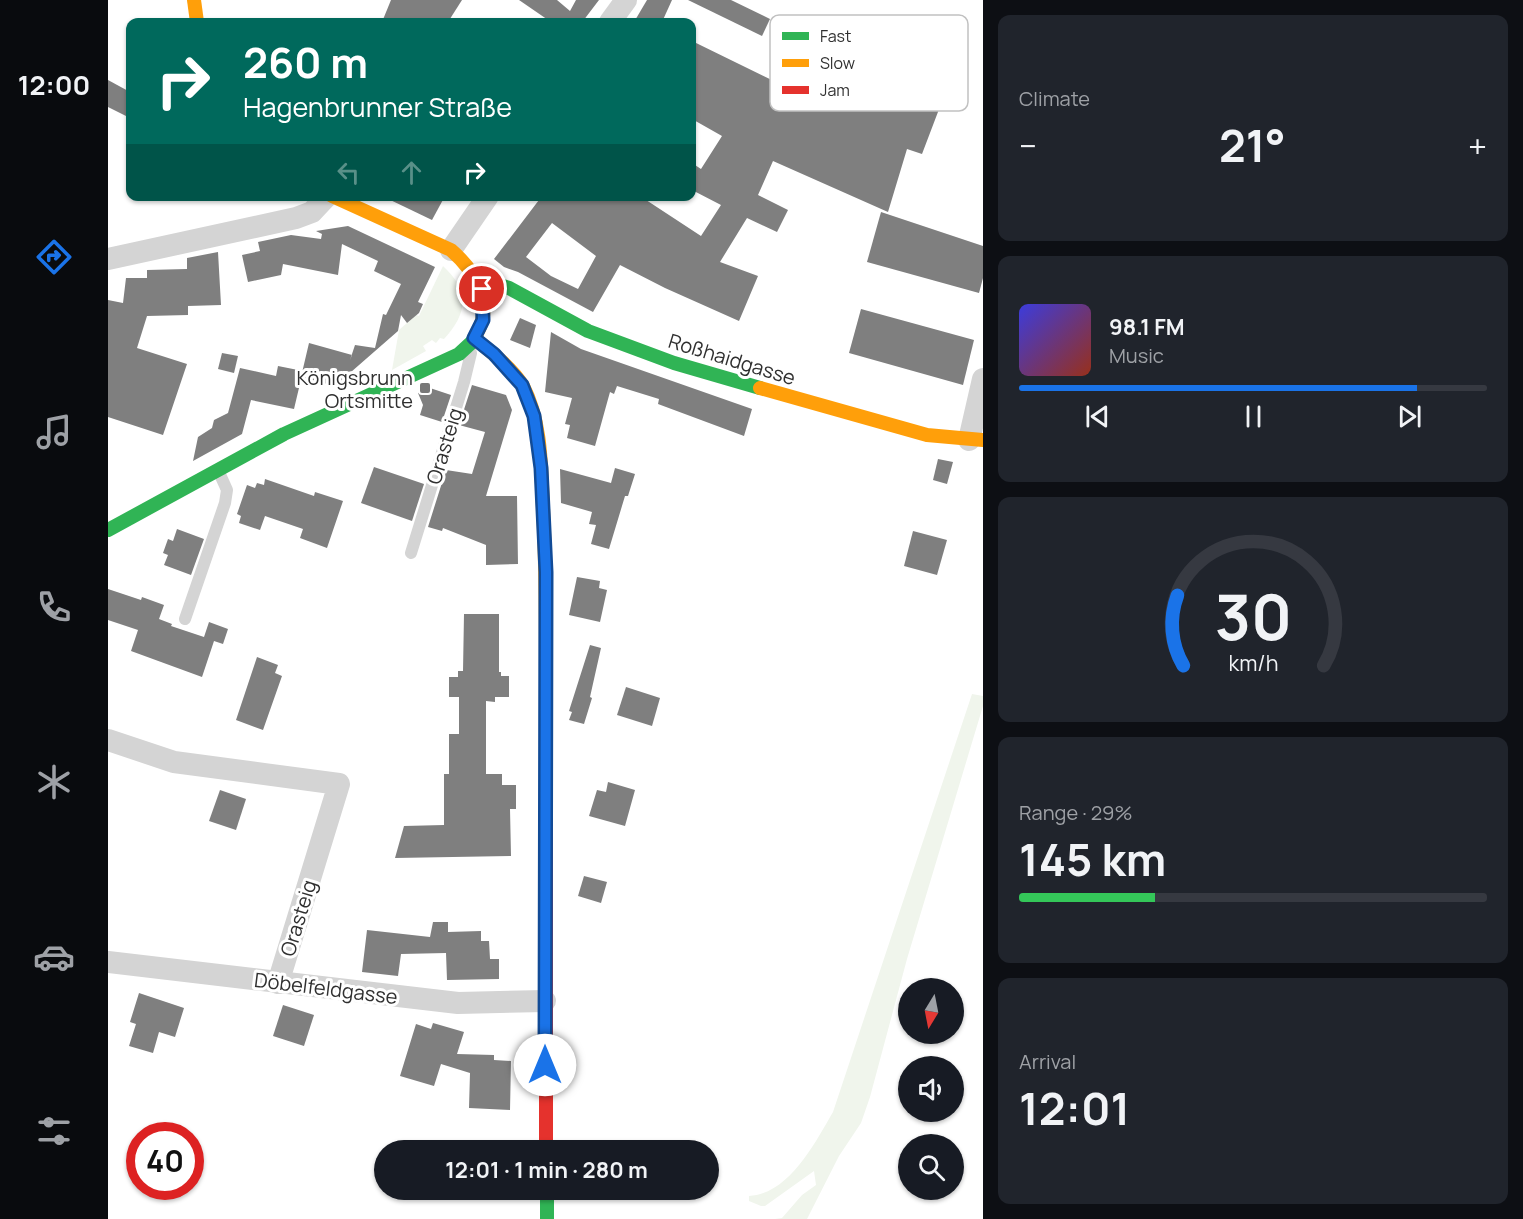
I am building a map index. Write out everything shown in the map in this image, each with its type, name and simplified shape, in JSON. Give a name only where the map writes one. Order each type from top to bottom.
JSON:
[{"type":"street","points":[[194,0],[196,18]]},
{"type":"street","points":[[613,18],[626,0]]},
{"type":"street","points":[[108,259],[296,218],[312,212],[322,201]]},
{"type":"street","points":[[108,530],[284,434],[459,354],[474,338],[483,320],[482,289],[466,262],[451,250],[343,201]]},
{"type":"street","points":[[451,250],[485,201]]},
{"type":"street","name":"Roßhaidgasse","points":[[482,289],[500,285],[509,288],[588,331],[685,366],[927,435],[976,440]]},
{"type":"street","points":[[474,338],[494,354],[522,385],[534,416],[540,458],[546,582],[545,1140]]},
{"type":"street","points":[[976,440],[983,379]]},
{"type":"street","name":"Orasteig","points":[[108,740],[174,762],[339,784],[278,983]]},
{"type":"street","name":"Döbelfeldgasse","points":[[108,962],[458,1003],[545,1001]]},
{"type":"street","points":[[547,1200],[548,1219]]},
{"type":"lane","name":"Orasteig","points":[[411,552],[464,382],[474,338]]},
{"type":"lane","points":[[185,619],[228,490],[218,470]]},
{"type":"shaded area","points":[[443,266],[452,275],[462,293],[463,302],[458,320],[444,339],[440,338],[436,343],[432,340],[423,346],[426,351],[392,370],[399,330],[416,315],[419,316]]},
{"type":"shaded area","points":[[972,694],[983,696],[983,706],[902,978],[898,978],[898,993],[861,1123],[839,1156],[807,1219],[775,1219],[782,1218],[802,1195],[816,1185],[814,1171],[765,1206],[749,1201],[749,1196],[763,1193],[788,1177],[809,1152],[833,1112]]},
{"type":"building","points":[[391,0],[462,0],[451,18],[384,18]]},
{"type":"building","points":[[519,0],[557,0],[570,11],[576,0],[599,0],[585,18],[545,18]]},
{"type":"building","points":[[647,0],[672,0],[664,18],[636,18]]},
{"type":"building","points":[[688,0],[731,0],[770,19],[762,36]]},
{"type":"building","points":[[696,43],[770,79],[770,111],[938,111],[922,154],[907,149],[888,212],[773,161],[758,195],[788,210],[777,232],[747,218],[720,262],[758,276],[739,321],[620,265],[593,312],[518,272],[504,267],[494,259],[538,201],[648,201],[701,236],[721,205],[696,192],[696,166],[701,169],[722,136],[696,121]],"holes":[[[552,223],[596,256],[578,289],[551,276],[526,257]]]},
{"type":"building","points":[[108,80],[126,90],[126,116],[108,107]]},
{"type":"building","points":[[392,201],[442,201],[432,220]]},
{"type":"building","points":[[881,212],[983,246],[983,278],[979,293],[867,262]]},
{"type":"building","points":[[348,226],[435,267],[418,302],[423,304],[419,313],[407,323],[401,315],[398,331],[335,386],[301,377],[309,343],[352,355],[355,345],[375,348],[383,314],[386,315],[401,284],[374,271],[378,261],[342,244],[338,275],[283,264],[281,275],[248,282],[242,255],[260,251],[258,242],[291,235],[321,239],[322,234],[316,231]]},
{"type":"building","points":[[218,252],[221,305],[188,306],[188,315],[147,316],[137,348],[187,364],[163,435],[108,417],[108,300],[123,303],[126,278],[147,278],[147,270],[187,269],[187,258]]},
{"type":"building","points":[[861,309],[974,340],[963,385],[849,353]]},
{"type":"building","points":[[520,318],[536,325],[530,348],[510,340]]},
{"type":"building","points":[[551,332],[581,349],[752,409],[744,436],[658,404],[659,399],[617,386],[614,394],[610,392],[595,446],[567,438],[570,425],[565,424],[572,398],[545,392]]},
{"type":"building","points":[[222,353],[238,356],[234,373],[218,369]]},
{"type":"building","points":[[278,366],[303,371],[294,409],[251,400],[242,434],[193,461],[198,437],[212,428],[214,420],[228,413],[240,368],[276,376]]},
{"type":"building","points":[[472,385],[506,395],[512,410],[486,496],[517,496],[518,564],[486,565],[486,545],[443,528],[442,531],[428,527],[446,470],[472,474],[485,432],[459,425]]},
{"type":"building","points":[[430,388],[451,395],[442,422],[420,415],[423,405],[418,393]]},
{"type":"building","points":[[938,459],[953,462],[947,484],[933,480]]},
{"type":"building","points":[[374,467],[424,484],[412,521],[361,503]]},
{"type":"building","points":[[615,468],[635,474],[628,496],[625,496],[609,549],[591,544],[596,525],[589,524],[592,512],[561,503],[560,469],[611,483]]},
{"type":"building","points":[[265,479],[314,496],[315,492],[343,501],[327,548],[300,538],[303,529],[265,516],[260,530],[239,523],[241,516],[237,514],[247,485],[255,488],[257,483],[264,485]]},
{"type":"building","points":[[177,529],[204,539],[191,575],[164,565],[168,555],[163,553],[168,539],[173,541]]},
{"type":"building","points":[[913,531],[947,540],[937,575],[904,566]]},
{"type":"building","points":[[577,577],[600,581],[599,588],[607,590],[600,622],[569,615]]},
{"type":"building","points":[[108,589],[164,605],[159,619],[172,624],[171,626],[204,637],[209,622],[228,629],[223,644],[214,641],[202,677],[131,651],[138,630],[108,620]]},
{"type":"building","points":[[464,614],[499,614],[499,672],[501,676],[509,676],[509,697],[495,697],[495,702],[486,701],[486,774],[502,774],[502,785],[516,785],[516,809],[510,809],[511,856],[395,858],[404,826],[444,825],[444,774],[449,774],[449,734],[459,734],[459,697],[449,697],[449,677],[458,677],[458,671],[463,671]]},
{"type":"building","points":[[590,645],[601,648],[590,697],[592,698],[584,724],[569,720],[572,712],[569,711]]},
{"type":"building","points":[[257,657],[278,665],[275,673],[282,676],[263,730],[236,720]]},
{"type":"building","points":[[626,687],[660,698],[652,726],[617,715]]},
{"type":"building","points":[[608,782],[635,790],[625,826],[589,816],[597,790],[606,792]]},
{"type":"building","points":[[220,790],[246,799],[236,830],[209,821]]},
{"type":"building","points":[[584,876],[607,882],[601,903],[578,896]]},
{"type":"building","points":[[433,922],[448,922],[448,932],[481,931],[481,941],[489,941],[490,959],[499,959],[499,979],[447,980],[446,953],[401,954],[398,976],[362,972],[367,930],[430,937]]},
{"type":"building","points":[[139,993],[184,1008],[175,1037],[159,1032],[153,1053],[129,1046],[136,1024],[130,1022]]},
{"type":"building","points":[[283,1005],[314,1015],[304,1046],[273,1036]]},
{"type":"building","points":[[433,1023],[464,1032],[457,1054],[494,1055],[494,1060],[511,1061],[510,1110],[469,1108],[470,1073],[441,1064],[434,1086],[400,1076],[416,1024],[431,1029]]},
{"type":"traffic: fast","points":[[482,289],[500,285],[509,288],[588,331],[674,363],[760,388]]},
{"type":"traffic: fast","points":[[108,530],[284,434],[459,354],[476,335]]},
{"type":"traffic: fast","points":[[547,1200],[547,1219]]},
{"type":"traffic: slow","points":[[194,0],[196,18]]},
{"type":"traffic: slow","points":[[343,201],[451,250],[460,258],[480,288],[483,300],[481,323],[476,335]]},
{"type":"traffic: slow","points":[[474,338],[519,380],[534,415],[541,461],[546,590],[546,673]]},
{"type":"traffic: slow","points":[[760,388],[927,435],[983,440]]},
{"type":"traffic: jam","points":[[546,673],[546,1140]]},
{"type":"place","name":"Königsbrunn Ortsmitte","points":[[425,388]]},
{"type":"route","points":[[482,289],[483,320],[474,338],[494,354],[522,385],[534,416],[541,468],[546,572],[545,1065]]}]
